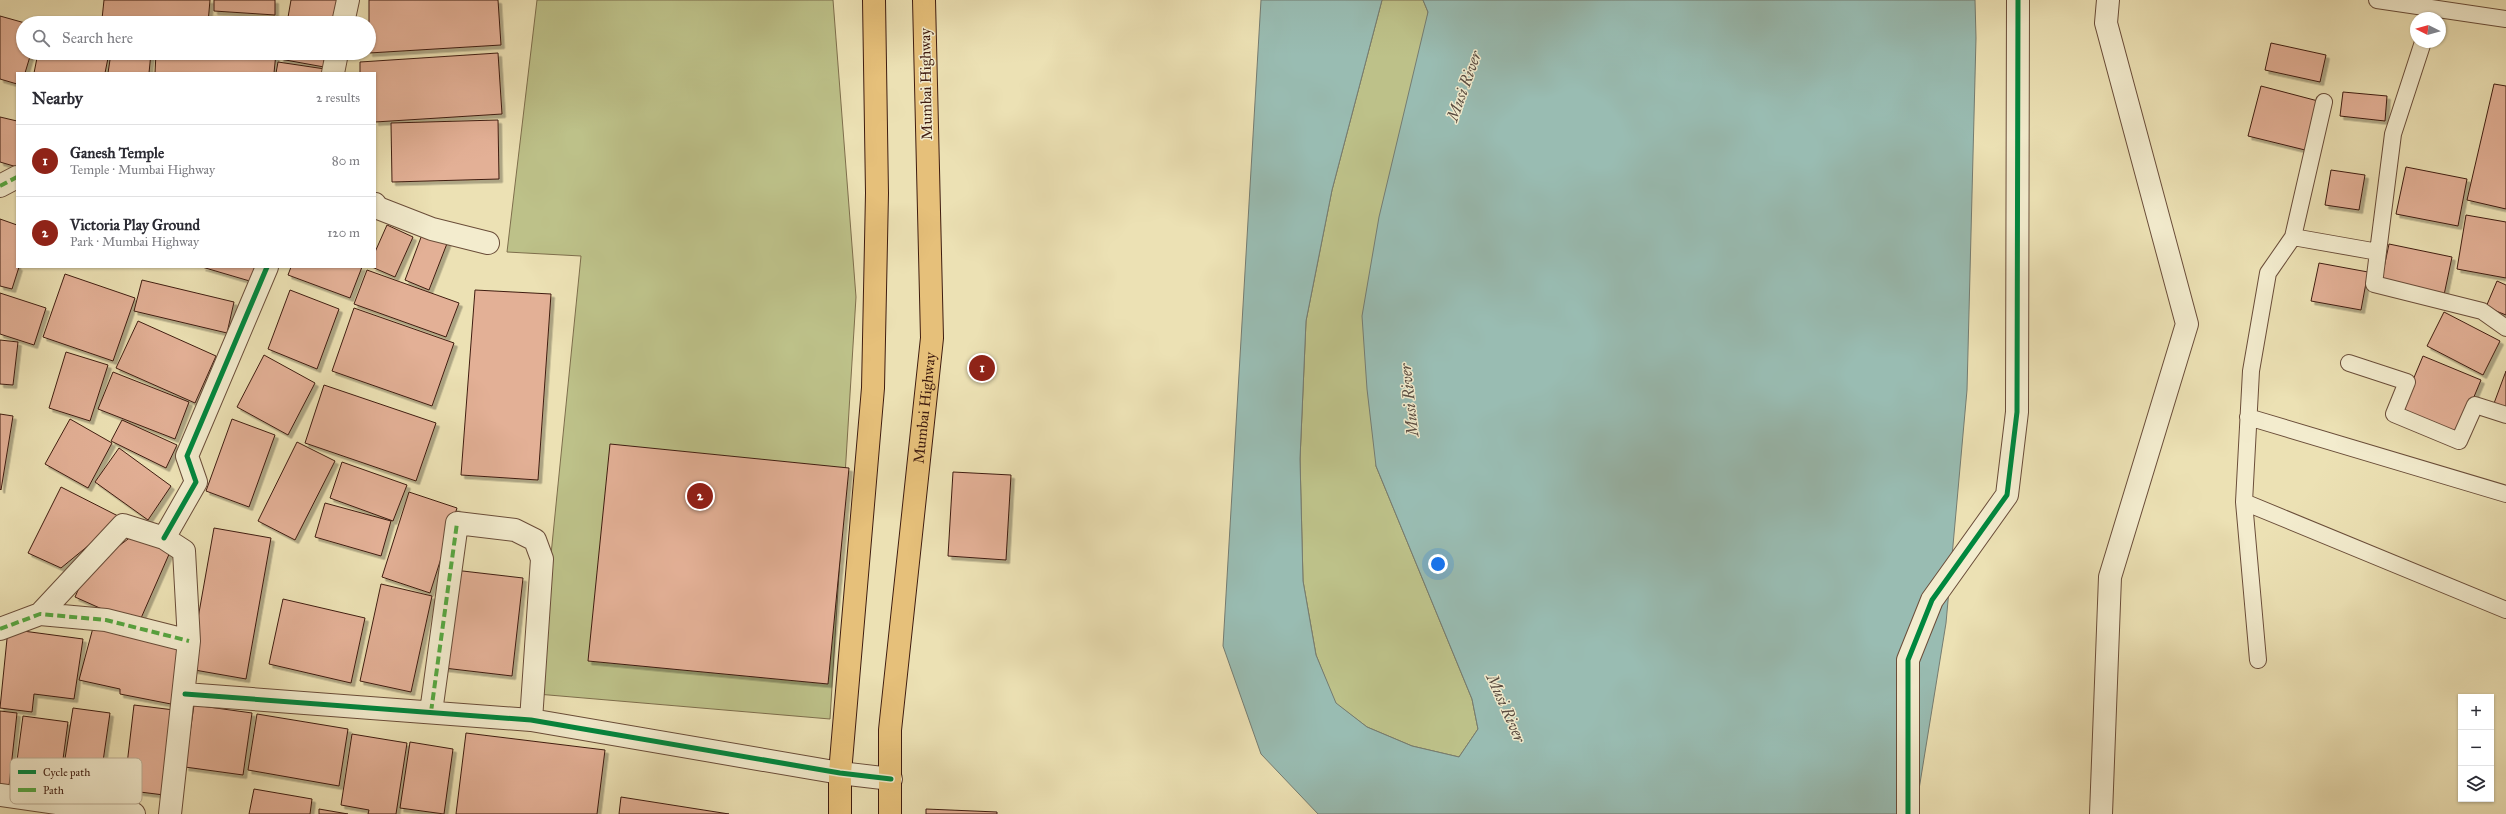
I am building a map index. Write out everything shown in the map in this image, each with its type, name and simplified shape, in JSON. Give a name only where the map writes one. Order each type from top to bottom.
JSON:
[{"type":"highway","points":[[840,814],[840,773],[873,388],[877,193],[874,0]]},
{"type":"highway","name":"Mumbai Highway","points":[[890,814],[890,730],[932,338],[924,0]]},
{"type":"street","points":[[345,16],[348,0]]},
{"type":"street","points":[[1908,814],[1908,660],[1932,600],[2007,494],[2017,412],[2018,0]]},
{"type":"street","points":[[2101,814],[2110,577],[2187,324],[2106,23],[2108,0]]},
{"type":"street","points":[[333,72],[336,60]]},
{"type":"street","points":[[0,186],[16,178]]},
{"type":"street","points":[[376,205],[378,208],[432,229],[488,243]]},
{"type":"street","points":[[164,538],[196,482],[187,456],[267,268]]},
{"type":"street","points":[[431,712],[457,523],[515,530],[535,540],[542,559],[531,720]]},
{"type":"street","points":[[40,614],[123,525],[164,538],[184,551],[189,641],[185,694],[170,814]]},
{"type":"street","points":[[0,629],[40,614],[106,620],[189,641]]},
{"type":"street","points":[[185,694],[531,720],[840,773],[891,779]]},
{"type":"street","points":[[0,795],[10,796]]},
{"type":"street","points":[[63,804],[134,814]]},
{"type":"lane","points":[[2377,0],[2506,19]]},
{"type":"lane","points":[[2421,48],[2393,134],[2374,284],[2482,312],[2506,328]]},
{"type":"lane","points":[[2258,660],[2244,502],[2251,371],[2268,273],[2293,237],[2324,102]]},
{"type":"lane","points":[[2293,237],[2378,252]]},
{"type":"lane","points":[[2349,363],[2406,382],[2394,414],[2460,441],[2475,405],[2506,415]]},
{"type":"lane","points":[[2248,417],[2506,494]]},
{"type":"lane","points":[[2244,502],[2506,610]]},
{"type":"green space","points":[[537,0],[833,0],[856,297],[830,719],[537,694],[581,256],[507,252]]},
{"type":"green space","points":[[1382,0],[1423,0],[1428,12],[1376,466],[1472,699],[1478,729],[1459,757],[1412,746],[1367,727],[1335,703],[1316,655],[1303,581],[1300,459],[1306,321],[1332,190]]},
{"type":"water","name":"Musi River","points":[[1261,0],[1382,0],[1332,190],[1306,321],[1300,459],[1303,581],[1316,655],[1336,703],[1367,727],[1412,746],[1459,757],[1478,729],[1472,699],[1376,466],[1367,389],[1362,316],[1379,217],[1428,12],[1423,0],[1975,0],[1976,38],[1967,390],[1946,623],[1915,814],[1318,814],[1261,754],[1223,646]]},
{"type":"building","points":[[104,0],[210,0],[209,16],[102,16]]},
{"type":"building","points":[[214,0],[275,0],[275,15],[214,11]]},
{"type":"building","points":[[291,0],[337,0],[334,16],[288,16]]},
{"type":"building","points":[[369,0],[498,0],[501,45],[376,53],[376,16],[369,16]]},
{"type":"building","points":[[0,16],[16,20],[16,60],[29,60],[25,72],[16,72],[16,84],[0,79]]},
{"type":"building","points":[[2271,43],[2326,55],[2320,82],[2265,70]]},
{"type":"building","points":[[498,53],[502,114],[376,122],[376,72],[360,72],[360,62]]},
{"type":"building","points":[[37,60],[108,60],[105,72],[34,72]]},
{"type":"building","points":[[110,60],[150,60],[149,72],[108,72]]},
{"type":"building","points":[[156,60],[275,60],[274,72],[155,72]]},
{"type":"building","points":[[286,60],[326,60],[324,67]]},
{"type":"building","points":[[278,62],[325,69],[325,72],[276,72]]},
{"type":"building","points":[[2494,84],[2506,86],[2506,209],[2467,200]]},
{"type":"building","points":[[2261,86],[2318,101],[2305,150],[2248,136]]},
{"type":"building","points":[[2343,92],[2387,96],[2385,121],[2340,116]]},
{"type":"building","points":[[0,117],[16,121],[16,167],[0,162]]},
{"type":"building","points":[[498,120],[499,179],[392,182],[391,123]]},
{"type":"building","points":[[2406,167],[2467,179],[2458,226],[2396,214]]},
{"type":"building","points":[[2331,170],[2365,175],[2359,210],[2325,205]]},
{"type":"building","points":[[2466,215],[2506,222],[2506,278],[2457,269]]},
{"type":"building","points":[[0,219],[16,225],[16,268],[19,268],[12,289],[0,286]]},
{"type":"building","points":[[387,225],[413,237],[395,277],[374,268],[376,268],[376,250]]},
{"type":"building","points":[[423,232],[448,241],[429,290],[405,280]]},
{"type":"building","points":[[2389,244],[2452,257],[2444,295],[2381,282]]},
{"type":"building","points":[[2319,263],[2368,272],[2361,310],[2311,301]]},
{"type":"building","points":[[205,268],[258,268],[253,282]]},
{"type":"building","points":[[291,268],[362,268],[350,298],[288,275]]},
{"type":"building","points":[[367,270],[459,303],[446,337],[354,304]]},
{"type":"building","points":[[65,274],[135,298],[113,361],[43,337]]},
{"type":"building","points":[[142,280],[234,302],[227,333],[134,311]]},
{"type":"building","points":[[2497,281],[2506,285],[2506,315],[2486,307]]},
{"type":"building","points":[[290,290],[339,309],[317,369],[268,349]]},
{"type":"building","points":[[475,290],[551,294],[538,480],[461,475]]},
{"type":"building","points":[[0,293],[46,308],[34,345],[0,334]]},
{"type":"building","points":[[354,308],[454,343],[432,406],[332,371]]},
{"type":"building","points":[[2444,312],[2500,341],[2483,375],[2427,346]]},
{"type":"building","points":[[138,321],[216,356],[195,403],[116,368]]},
{"type":"building","points":[[0,340],[18,342],[13,385],[0,384]]},
{"type":"building","points":[[66,352],[108,365],[90,421],[49,408]]},
{"type":"building","points":[[264,355],[315,383],[288,435],[237,407]]},
{"type":"building","points":[[2423,356],[2481,380],[2458,435],[2400,411]]},
{"type":"building","points":[[2506,371],[2506,411],[2493,406]]},
{"type":"building","points":[[113,372],[189,402],[175,439],[98,409]]},
{"type":"building","points":[[324,385],[436,423],[416,481],[305,443]]},
{"type":"building","points":[[0,414],[13,416],[1,490],[0,489]]},
{"type":"building","points":[[70,419],[112,443],[88,488],[45,464]]},
{"type":"building","points":[[232,419],[275,435],[249,507],[206,491]]},
{"type":"building","points":[[122,420],[177,445],[166,468],[111,441]]},
{"type":"building","points":[[297,442],[335,461],[295,540],[258,521]]},
{"type":"building","points":[[610,444],[849,468],[828,684],[588,661]]},
{"type":"building","points":[[119,448],[171,486],[148,520],[95,482]]},
{"type":"building","points":[[342,462],[407,485],[393,521],[330,498]]},
{"type":"building","points":[[953,472],[1011,475],[1006,560],[948,556]]},
{"type":"building","points":[[61,487],[122,518],[61,568],[28,553]]},
{"type":"building","points":[[409,492],[457,508],[430,593],[382,577]]},
{"type":"building","points":[[325,503],[391,521],[381,556],[315,537]]},
{"type":"building","points":[[214,528],[271,538],[246,679],[189,669]]},
{"type":"building","points":[[132,536],[170,552],[138,625],[75,597],[87,570]]},
{"type":"building","points":[[454,570],[523,578],[512,676],[444,668]]},
{"type":"building","points":[[381,584],[432,596],[411,692],[360,681]]},
{"type":"building","points":[[283,599],[365,618],[351,683],[269,664]]},
{"type":"building","points":[[94,624],[118,628],[119,635],[184,643],[176,705],[120,694],[120,689],[79,680]]},
{"type":"building","points":[[8,629],[83,639],[74,699],[34,694],[32,712],[0,708]]},
{"type":"building","points":[[134,705],[174,710],[164,795],[142,792],[142,758],[128,758]]},
{"type":"building","points":[[194,705],[252,713],[243,775],[185,767]]},
{"type":"building","points":[[73,708],[110,713],[103,758],[65,758]]},
{"type":"building","points":[[0,711],[17,713],[12,758],[10,758],[9,786],[0,785]]},
{"type":"building","points":[[257,714],[348,729],[339,786],[248,770]]},
{"type":"building","points":[[23,716],[68,722],[63,758],[17,758]]},
{"type":"building","points":[[466,733],[605,750],[597,814],[456,814]]},
{"type":"building","points":[[352,734],[407,743],[396,814],[368,814],[369,810],[341,805]]},
{"type":"building","points":[[410,742],[453,749],[444,814],[400,808]]},
{"type":"building","points":[[254,789],[312,799],[310,814],[249,814]]},
{"type":"building","points":[[621,797],[729,814],[619,814]]},
{"type":"building","points":[[319,809],[348,814],[319,814]]},
{"type":"building","points":[[926,809],[997,812],[997,814],[926,814]]},
{"type":"marked path","points":[[0,186],[16,178]]},
{"type":"marked path","points":[[431,712],[457,523]]},
{"type":"marked path","points":[[0,629],[40,614],[106,620],[189,641]]},
{"type":"cycle path","points":[[1908,814],[1908,660],[1932,600],[2007,495],[2017,412],[2018,0]]},
{"type":"cycle path","points":[[164,538],[196,482],[187,456],[267,268]]},
{"type":"cycle path","points":[[185,694],[531,720],[840,773],[891,779]]},
{"type":"place","name":"Ganesh Temple","points":[[982,368]]},
{"type":"place","name":"Victoria Play Ground","points":[[700,496]]}]
